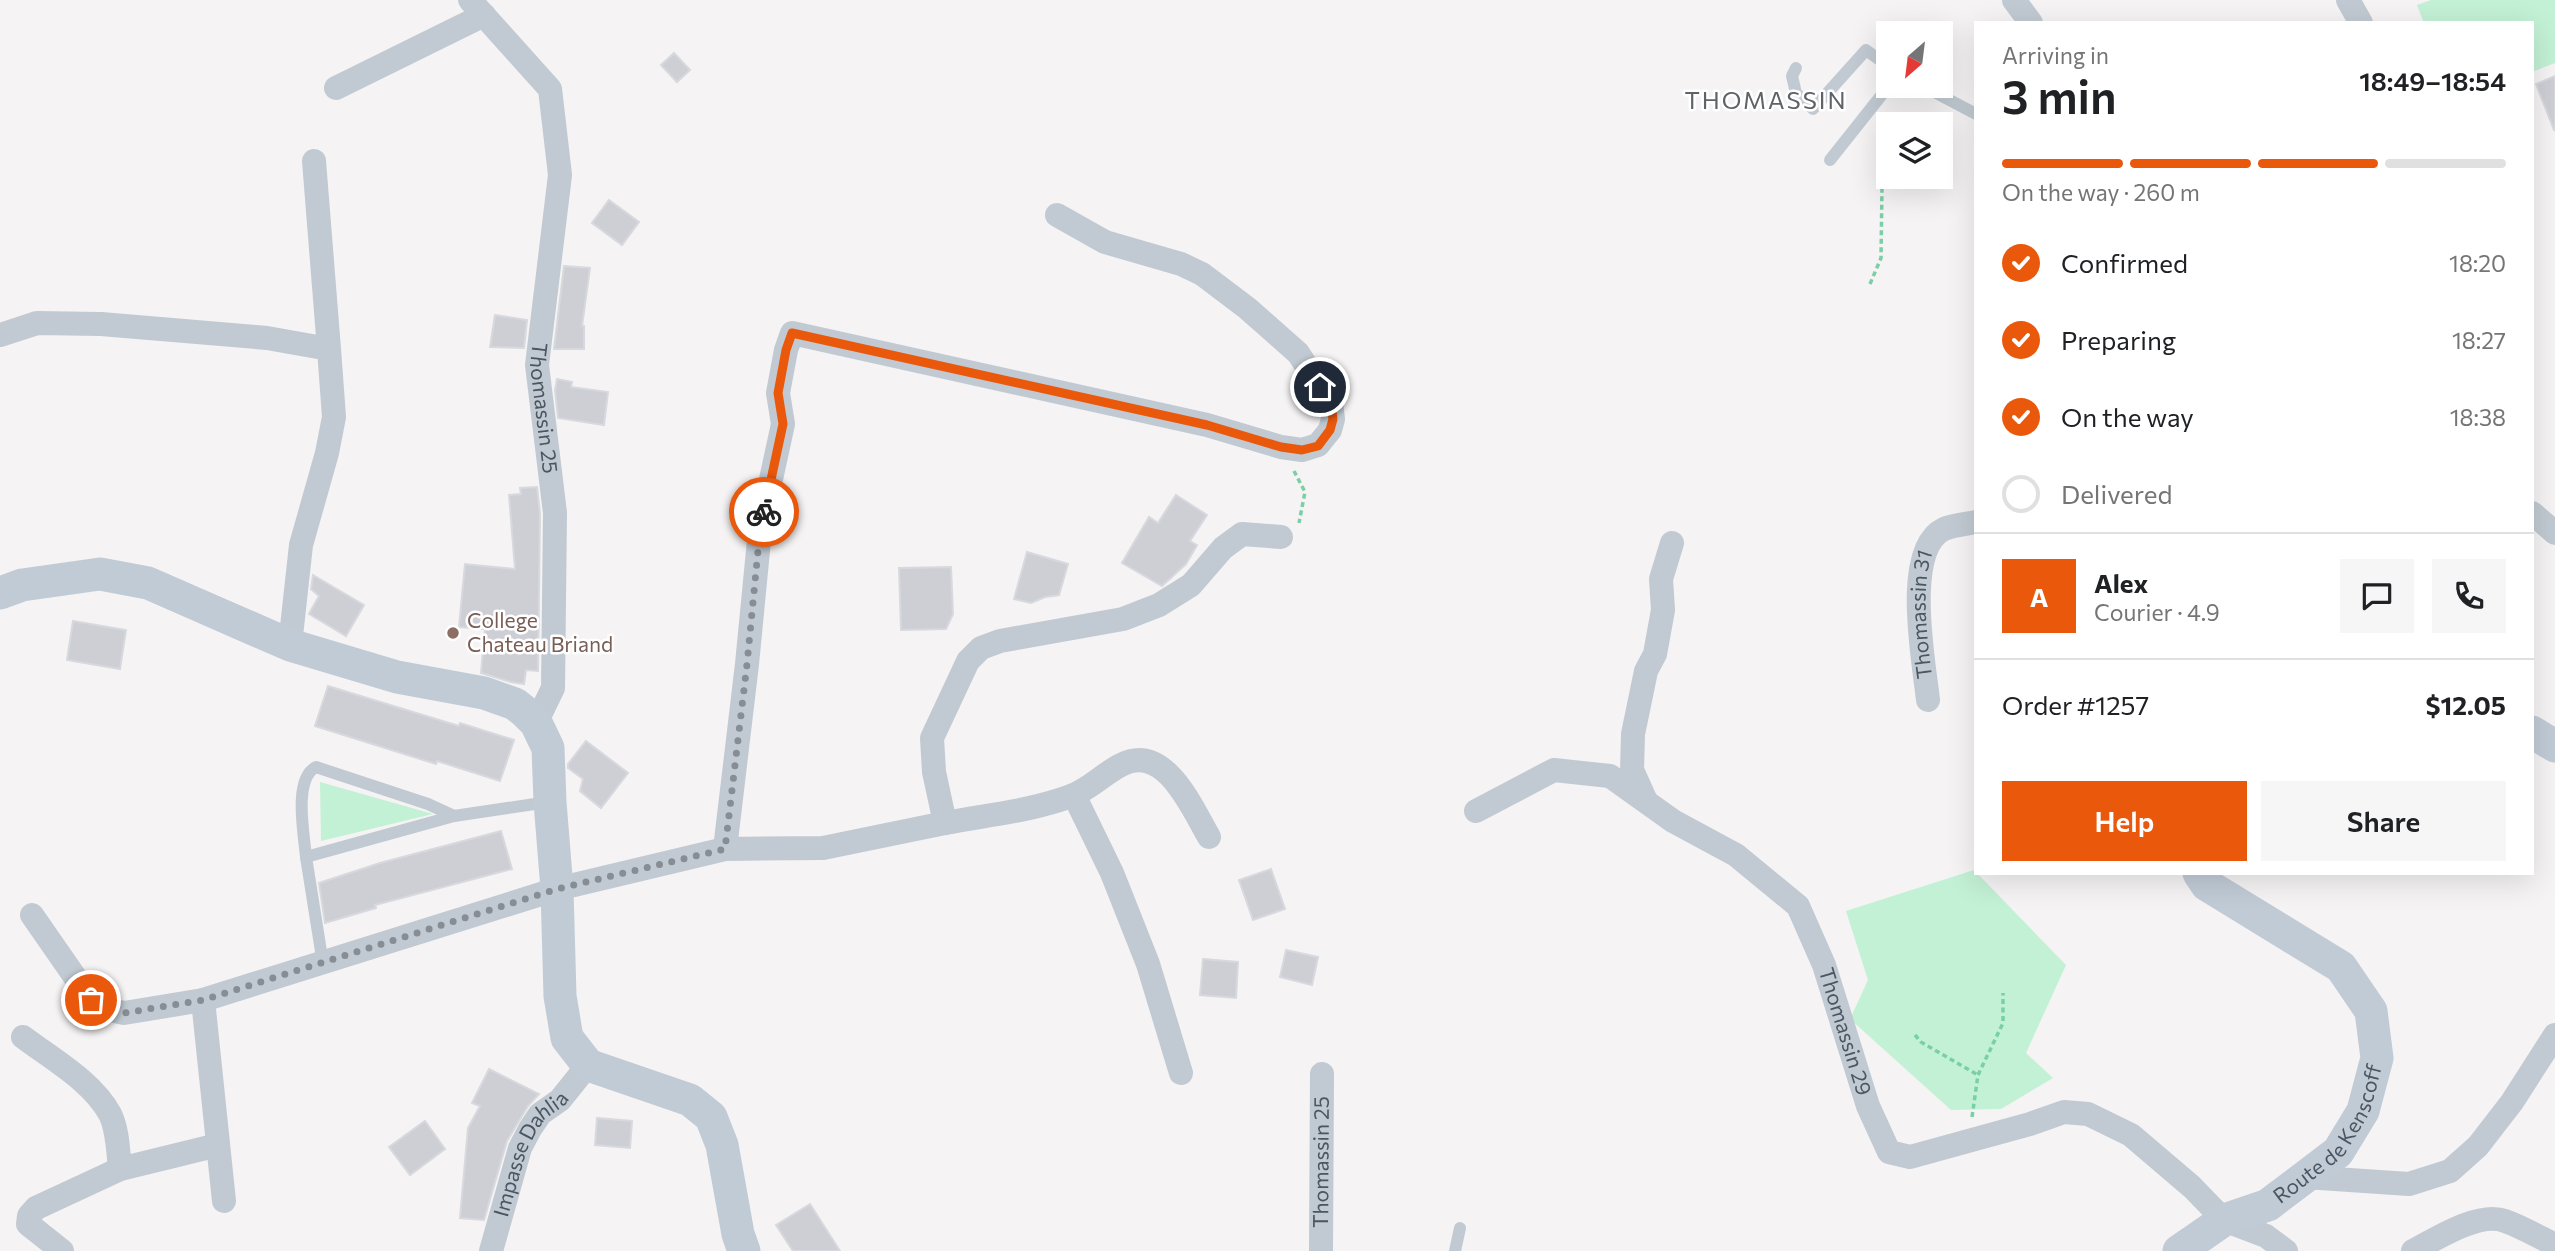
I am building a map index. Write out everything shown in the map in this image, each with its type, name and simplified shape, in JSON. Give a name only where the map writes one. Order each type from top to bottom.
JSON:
[{"type":"street","points":[[2014,0],[2030,21]]},
{"type":"street","points":[[335,88],[477,8]]},
{"type":"street","name":"Thomassin 25","points":[[477,8],[550,89],[560,175],[537,365],[555,513],[553,688],[536,723]]},
{"type":"street","points":[[290,645],[302,545],[327,453],[334,416],[314,161]]},
{"type":"street","points":[[725,849],[760,530],[783,424],[778,393],[792,333],[1207,425],[1281,447],[1302,450],[1318,446],[1330,430],[1333,419],[1331,403],[1298,353],[1247,308],[1202,274],[1181,264],[1105,242],[1057,215]]},
{"type":"street","points":[[0,335],[37,323],[101,324],[267,338],[329,349]]},
{"type":"street","points":[[2534,515],[2555,533]]},
{"type":"street","name":"Thomassin 31","points":[[1928,700],[1917,598],[1922,562],[1930,541],[1942,530],[1974,522]]},
{"type":"street","points":[[946,823],[934,772],[932,738],[968,661],[981,648],[1000,641],[1123,619],[1159,605],[1191,585],[1223,548],[1242,534],[1281,537]]},
{"type":"street","points":[[1647,803],[1632,770],[1633,734],[1646,671],[1655,654],[1663,610],[1661,579],[1672,543]]},
{"type":"street","points":[[0,593],[22,585],[100,574],[148,583],[290,645],[397,677],[484,693],[516,704],[536,723],[548,748],[557,889],[560,996],[567,1038],[588,1065],[690,1100],[711,1117],[722,1145],[738,1234],[744,1251]]},
{"type":"street","points":[[2534,733],[2555,746]]},
{"type":"street","points":[[32,915],[91,1000],[110,1010],[124,1013],[203,1000],[557,889],[725,849],[823,848],[1045,805],[1074,795],[1132,760],[1144,760],[1158,766],[1176,779],[1209,837]]},
{"type":"street","name":"Thomassin 29","points":[[1476,811],[1554,770],[1610,776],[1673,821],[1736,855],[1798,906],[1824,965],[1868,1106],[1889,1152],[1910,1157],[2064,1112],[2088,1114],[2131,1135],[2192,1187],[2224,1220]]},
{"type":"street","points":[[1074,795],[1112,873],[1144,953],[1181,1073]]},
{"type":"street","name":"Route de Kenscoff","points":[[2179,1251],[2224,1220],[2268,1205],[2338,1152],[2362,1111],[2377,1058],[2371,1011],[2341,967],[2207,886],[2200,875]]},
{"type":"street","points":[[203,1000],[224,1201]]},
{"type":"street","points":[[2305,1177],[2409,1184],[2450,1171],[2478,1146],[2512,1102],[2555,1035]]},
{"type":"street","points":[[23,1037],[88,1087],[110,1115],[120,1169]]},
{"type":"street","name":"Impasse Dahlia","points":[[491,1251],[520,1148],[540,1114],[560,1100],[588,1065]]},
{"type":"street","name":"Thomassin 25","points":[[1321,1251],[1322,1074]]},
{"type":"street","points":[[62,1251],[28,1224],[29,1216],[36,1208],[120,1169],[218,1145]]},
{"type":"street","points":[[2413,1251],[2459,1227],[2502,1219],[2555,1245]]},
{"type":"street","points":[[2224,1220],[2266,1236],[2286,1251]]},
{"type":"lane","points":[[1796,68],[1792,76],[1796,93],[1813,109],[1866,50],[1876,57]]},
{"type":"lane","points":[[1830,160],[1878,98]]},
{"type":"lane","points":[[1946,98],[1974,113]]},
{"type":"lane","points":[[323,964],[306,858],[302,788],[306,776],[316,767],[428,804],[454,816]]},
{"type":"lane","points":[[306,858],[454,816],[550,802]]},
{"type":"lane","points":[[1455,1251],[1460,1228]]},
{"type":"path","points":[[1870,284],[1881,258],[1886,98]]},
{"type":"path","points":[[1281,447],[1305,492],[1298,523],[1281,537]]},
{"type":"path","points":[[1972,1140],[1972,1112],[1978,1075],[2003,1023],[2003,993]]},
{"type":"path","points":[[1915,1035],[1920,1042],[1978,1075]]},
{"type":"green space","points":[[2431,0],[2555,0],[2555,63],[2534,71],[2534,21],[2423,21],[2417,5]]},
{"type":"green space","points":[[320,782],[433,814],[321,841]]},
{"type":"green space","points":[[1974,870],[1974,875],[1979,875],[2066,965],[2026,1053],[2053,1078],[2001,1109],[1951,1110],[1850,1019],[1868,980],[1846,911]]},
{"type":"building","points":[[674,53],[690,70],[677,82],[661,65]]},
{"type":"building","points":[[2555,76],[2555,130],[2554,130],[2536,84]]},
{"type":"building","points":[[609,200],[639,222],[622,245],[592,223]]},
{"type":"building","points":[[564,266],[590,268],[582,326],[584,349],[554,349]]},
{"type":"building","points":[[495,315],[527,320],[524,348],[490,347]]},
{"type":"building","points":[[557,379],[572,382],[571,387],[608,392],[604,425],[558,418],[555,390]]},
{"type":"building","points":[[537,487],[540,514],[538,671],[526,670],[524,684],[481,673],[485,629],[459,627],[465,564],[515,569],[509,495],[521,494],[520,488]]},
{"type":"building","points":[[1176,495],[1207,515],[1190,541],[1197,545],[1186,564],[1162,586],[1122,563],[1149,517],[1158,523]]},
{"type":"building","points":[[1027,552],[1068,564],[1059,595],[1031,603],[1014,599]]},
{"type":"building","points":[[951,567],[953,614],[946,629],[901,630],[899,568]]},
{"type":"building","points":[[313,575],[364,605],[346,636],[309,614],[319,596],[311,589]]},
{"type":"building","points":[[73,621],[126,630],[120,669],[67,660]]},
{"type":"building","points":[[328,686],[514,740],[500,781],[315,726]]},
{"type":"building","points":[[586,741],[628,773],[601,808],[580,791],[583,779],[568,768],[568,764]]},
{"type":"building","points":[[501,831],[512,869],[375,905],[376,908],[325,923],[319,883],[380,863]]},
{"type":"building","points":[[1271,869],[1285,909],[1253,920],[1239,880]]},
{"type":"building","points":[[1286,950],[1318,957],[1312,985],[1280,977]]},
{"type":"building","points":[[1203,959],[1238,962],[1236,998],[1200,995]]},
{"type":"building","points":[[489,1069],[539,1094],[528,1106],[507,1141],[484,1220],[460,1218],[468,1128],[480,1106],[472,1103]]},
{"type":"building","points":[[597,1118],[632,1121],[630,1148],[595,1145]]},
{"type":"building","points":[[425,1121],[445,1149],[410,1175],[389,1147]]},
{"type":"building","points":[[810,1204],[840,1251],[793,1251],[776,1225]]},
{"type":"way so far","points":[[91,1000],[110,1010],[124,1013],[203,1000],[557,889],[725,849],[764,512]]},
{"type":"place","name":"College Chateau Briand","points":[[453,633]]},
{"type":"district","name":"THOMASSIN","points":[[1766,101]]},
{"type":"route","points":[[764,512],[783,424],[778,393],[792,333],[1207,425],[1281,447],[1302,450],[1318,446],[1330,430],[1333,419],[1331,403],[1320,387]]}]
